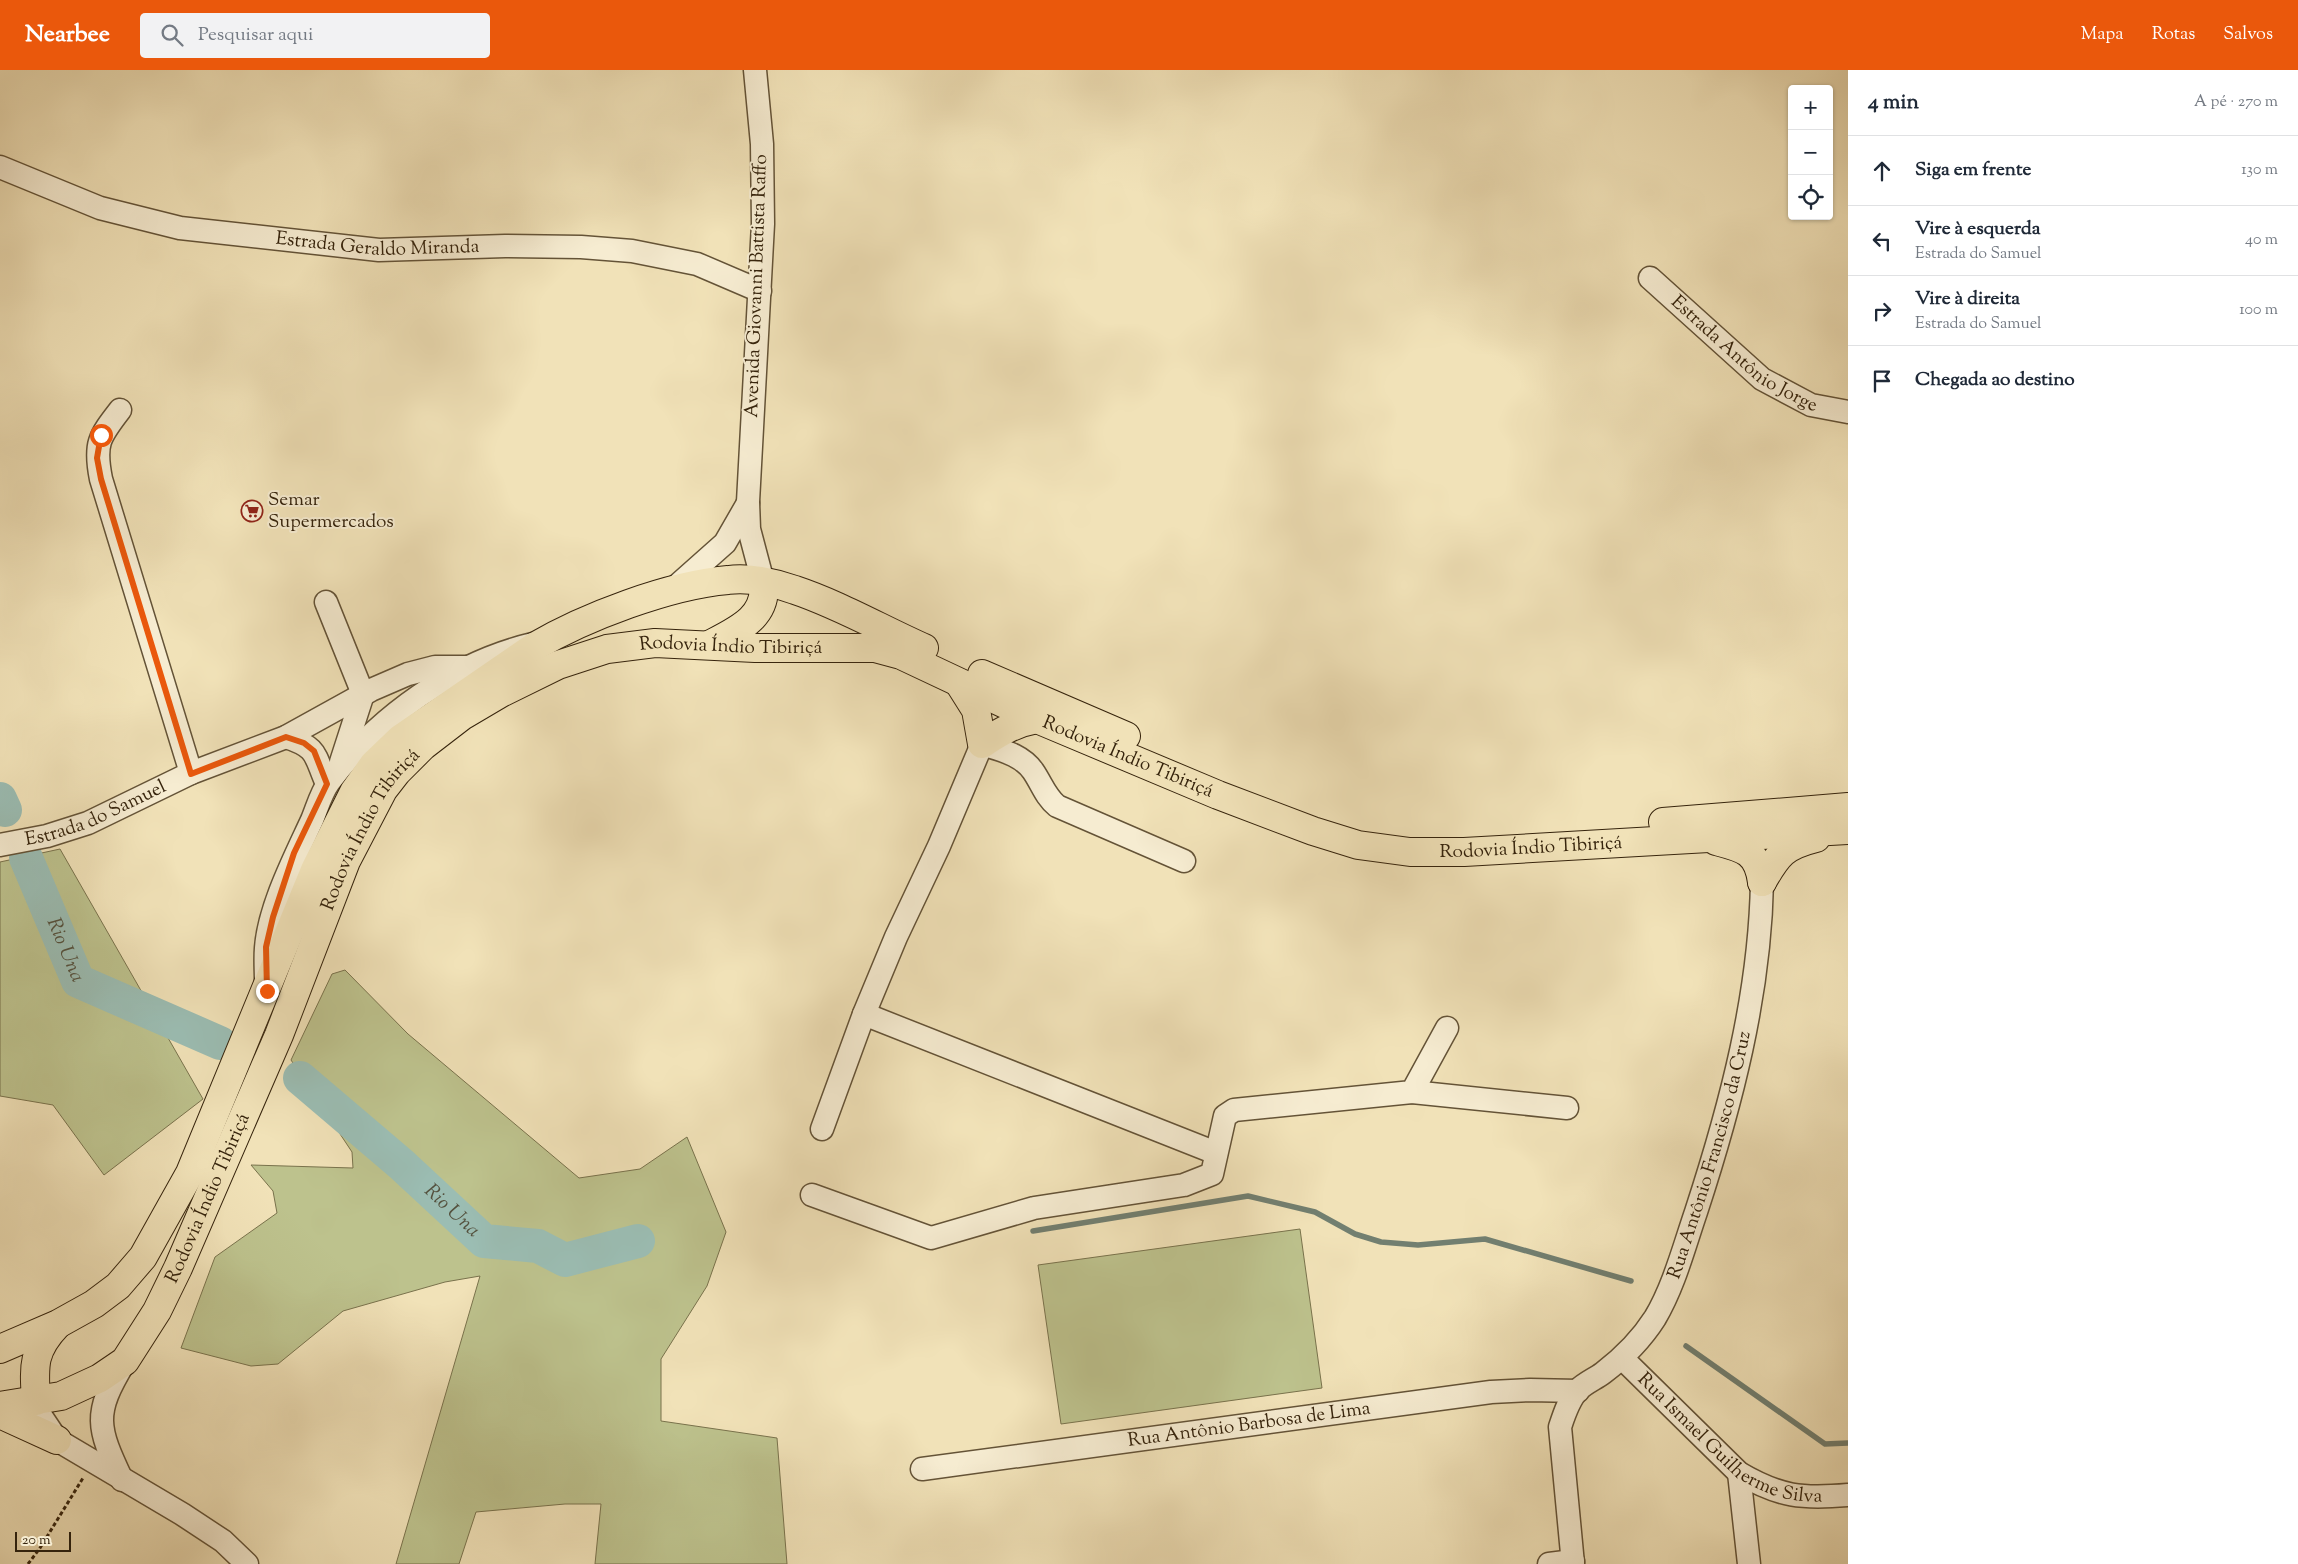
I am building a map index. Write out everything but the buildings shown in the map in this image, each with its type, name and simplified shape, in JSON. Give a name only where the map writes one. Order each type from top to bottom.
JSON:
[{"type":"highway","name":"Rodovia Índio Tibiriçá","points":[[0,1349],[58,1324],[94,1304],[118,1286],[143,1256],[190,1173],[316,870],[340,818],[374,764],[406,734],[541,642],[587,620],[669,592],[730,579],[763,582],[794,589],[1137,741],[1264,794],[1344,824],[1394,833],[1443,837],[1573,829],[1847,822]]},
{"type":"highway","points":[[706,646],[739,630],[752,619],[760,608],[765,593],[763,582]]},
{"type":"highway","name":"Rodovia Índio Tibiriçá","points":[[0,1406],[36,1401],[77,1390],[125,1361],[157,1311],[178,1268],[279,1035],[346,861],[373,806],[397,772],[423,746],[462,716],[502,692],[558,665],[617,648],[655,643],[706,646],[875,648],[901,655],[1037,719],[1218,795],[1313,831],[1358,845],[1410,852],[1555,848],[1847,822]]},
{"type":"highway","points":[[958,682],[976,710],[982,744],[1014,725],[1037,719]]},
{"type":"highway","points":[[1762,882],[1774,860],[1784,850],[1795,843],[1847,822]]},
{"type":"highway","points":[[1672,839],[1715,840],[1738,847],[1756,860],[1760,868],[1762,882]]},
{"type":"highway","points":[[36,1401],[34,1371],[36,1356],[40,1345],[58,1324]]},
{"type":"highway","points":[[0,1414],[57,1440]]},
{"type":"street","name":"Avenida Giovanni Battista Raffo","points":[[755,70],[762,144],[763,224],[748,502],[750,529],[763,582]]},
{"type":"street","name":"Estrada Geraldo Miranda","points":[[0,167],[100,208],[180,228],[379,250],[505,246],[580,247],[632,251],[697,264],[760,290]]},
{"type":"street","name":"Estrada Antônio Jorge","points":[[1650,278],[1762,379],[1811,405],[1848,412]]},
{"type":"street","points":[[120,410],[101,435],[97,458],[101,479],[191,774]]},
{"type":"street","name":"Avenida Giovanni Battista Raffo","points":[[669,592],[725,543],[748,502]]},
{"type":"street","points":[[267,991],[266,947],[273,917],[294,853],[333,777],[363,694],[326,602]]},
{"type":"street","points":[[333,777],[383,724],[422,694],[469,667],[505,651],[541,642]]},
{"type":"street","name":"Estrada do Samuel","points":[[0,844],[48,836],[88,823],[191,774],[286,737],[363,694],[408,674],[426,670],[469,667]]},
{"type":"street","points":[[286,737],[304,743],[314,751],[333,777]]},
{"type":"street","points":[[822,1129],[864,1014],[982,744],[1024,760],[1032,769],[1044,792],[1057,806],[1184,861]]},
{"type":"street","name":"Rua Antônio Francisco da Cruz","points":[[1578,1391],[1622,1358],[1638,1341],[1655,1317],[1676,1270],[1716,1150],[1744,1043],[1755,970],[1761,915],[1762,882]]},
{"type":"street","points":[[864,1014],[1216,1153]]},
{"type":"street","points":[[1412,1092],[1447,1028]]},
{"type":"street","points":[[812,1195],[931,1238],[1034,1208],[1184,1185],[1212,1174],[1225,1116],[1234,1110],[1412,1092],[1567,1108]]},
{"type":"street","name":"Rua Ismael Guilherme Silva","points":[[1622,1358],[1740,1473],[1757,1483],[1803,1498],[1848,1495]]},
{"type":"street","points":[[122,1480],[104,1438],[101,1414],[112,1382],[125,1361]]},
{"type":"street","name":"Rua Antônio Barbosa de Lima","points":[[922,1468],[1492,1392],[1530,1390],[1578,1391]]},
{"type":"street","points":[[1549,1564],[1573,1562],[1560,1427],[1566,1410],[1578,1391]]},
{"type":"street","points":[[36,1401],[41,1416],[57,1440],[182,1514],[223,1541],[247,1564]]},
{"type":"street","points":[[1740,1473],[1749,1564]]},
{"type":"path","points":[[28,1564],[40,1548],[93,1462]]},
{"type":"green space","points":[[60,849],[203,1099],[104,1175],[53,1105],[0,1096],[0,862]]},
{"type":"green space","points":[[345,970],[408,1034],[579,1178],[640,1169],[687,1137],[726,1232],[707,1286],[661,1359],[661,1421],[777,1438],[787,1564],[595,1564],[601,1504],[565,1504],[476,1512],[459,1564],[396,1564],[480,1276],[445,1282],[343,1311],[278,1364],[251,1366],[181,1348],[215,1257],[277,1213],[273,1191],[251,1165],[353,1168],[352,1152],[291,1060],[332,974]]},
{"type":"green space","points":[[1300,1229],[1322,1388],[1061,1424],[1038,1265]]},
{"type":"waterway","name":"Rio Una","points":[[0,799],[5,810]]},
{"type":"waterway","name":"Rio Una","points":[[26,858],[78,981],[220,1043]]},
{"type":"waterway","name":"Rio Una","points":[[300,1078],[401,1164],[484,1241],[538,1246],[565,1260],[638,1241]]},
{"type":"waterway","points":[[1033,1231],[1248,1196],[1315,1212],[1355,1234],[1381,1242],[1418,1245],[1485,1239],[1631,1281]]},
{"type":"waterway","points":[[1686,1346],[1825,1444],[1848,1443]]},
{"type":"place","name":"Semar Supermercados","points":[[252,511]]},
{"type":"route","points":[[101,435],[97,458],[101,479],[191,774],[286,737],[304,743],[314,751],[327,784],[311,821],[294,853],[273,917],[266,947],[267,991]]}]
